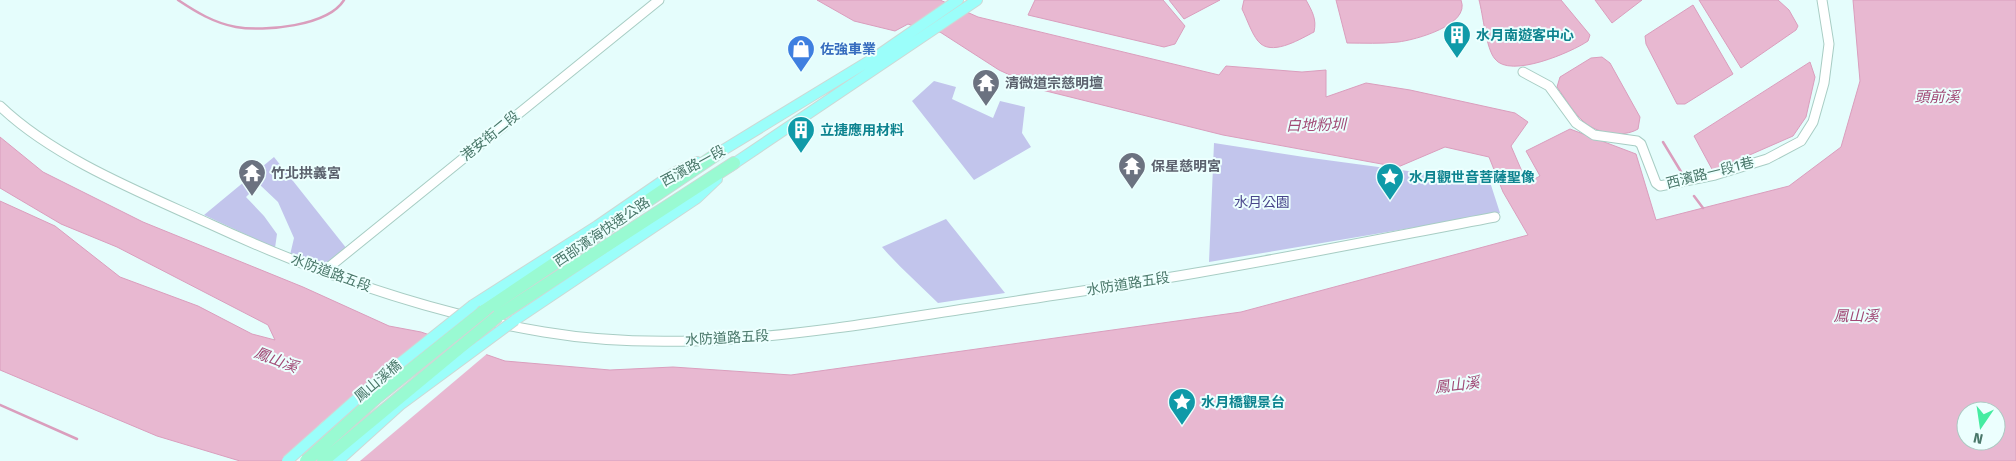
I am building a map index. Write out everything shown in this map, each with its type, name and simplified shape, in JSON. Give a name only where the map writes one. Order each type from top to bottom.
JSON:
[{"type":"highway","name":"西部濱海快速公路","points":[[478,308],[720,152]]},
{"type":"highway","name":"西部濱海快速公路","points":[[498,316],[734,163]]},
{"type":"highway","name":"鳳山溪橋","points":[[306,461],[478,308]]},
{"type":"highway","name":"鳳山溪橋","points":[[323,461],[498,316]]},
{"type":"main road","points":[[918,32],[958,0]]},
{"type":"main road","points":[[918,32],[976,0]]},
{"type":"main road","name":"西濱路一段","points":[[720,152],[918,32]]},
{"type":"main road","name":"西濱路一段","points":[[338,461],[400,405],[515,320],[697,198],[734,163],[918,32]]},
{"type":"main road","name":"鳳山溪橋","points":[[287,461],[369,388],[478,308]]},
{"type":"street","name":"港安街二段","points":[[323,272],[658,0]]},
{"type":"street","name":"西濱路一段1巷","points":[[1523,72],[1549,86],[1576,123],[1594,135],[1637,141],[1641,144],[1656,183],[1660,186],[1714,175],[1767,159],[1801,141],[1813,122],[1824,83],[1829,44],[1822,0]]},
{"type":"street","name":"水防道路五段","points":[[0,106],[16,121],[79,161],[236,236],[323,272],[447,311],[545,333],[612,340],[662,341],[789,335],[1200,273],[1495,217]]},
{"type":"green space","points":[[934,81],[956,87],[952,99],[993,118],[1000,101],[1025,107],[1022,133],[1031,147],[974,180],[912,101]]},
{"type":"green space","name":"水月公園","points":[[1214,143],[1490,182],[1500,213],[1209,262]]},
{"type":"green space","points":[[274,157],[347,249],[336,260],[333,273],[290,255],[294,238],[278,202],[259,184],[246,197],[264,216],[277,234],[275,248],[204,215]]},
{"type":"green space","points":[[946,219],[1005,293],[938,303],[882,247]]},
{"type":"water","name":"鳳山溪","points":[[817,0],[940,0],[978,17],[1219,75],[1226,66],[1302,72],[1326,70],[1326,97],[1366,83],[1410,90],[1515,113],[1528,122],[1511,146],[1527,183],[1540,176],[1526,151],[1570,129],[1636,154],[1656,220],[1789,186],[1841,147],[1860,81],[1853,0],[2016,0],[2016,461],[240,461],[157,436],[0,370],[0,201],[55,226],[120,277],[198,306],[252,334],[275,340],[268,325],[117,247],[61,224],[0,188],[0,137],[43,172],[143,222],[303,287],[389,326],[421,332],[505,361],[610,370],[673,367],[791,375],[1241,312],[1528,235],[1503,192],[1489,157],[1445,147],[1398,167],[1223,135],[1042,90],[999,70],[940,32],[931,33],[908,24],[895,31],[854,21]]},
{"type":"water","points":[[1035,0],[1163,0],[1185,26],[1175,44],[1164,47],[1028,15]]},
{"type":"water","points":[[1169,0],[1220,0],[1184,19]]},
{"type":"water","points":[[1244,0],[1306,0],[1314,19],[1314,32],[1281,47],[1267,47],[1258,41],[1250,28],[1242,9]]},
{"type":"water","points":[[1336,0],[1461,0],[1462,9],[1458,17],[1440,30],[1406,41],[1392,43],[1347,43]]},
{"type":"water","points":[[1479,0],[1561,0],[1590,35],[1588,41],[1541,62],[1514,66],[1503,64],[1495,59],[1489,48]]},
{"type":"water","points":[[1595,0],[1642,0],[1612,23]]},
{"type":"water","points":[[1699,0],[1778,0],[1789,10],[1798,26],[1796,30],[1741,68]]},
{"type":"water","points":[[1693,5],[1733,74],[1685,104],[1677,104],[1646,44],[1645,36]]},
{"type":"water","points":[[1602,57],[1610,63],[1640,117],[1638,129],[1632,132],[1618,134],[1595,129],[1583,121],[1557,87],[1560,77],[1591,58]]},
{"type":"water","points":[[1810,62],[1815,77],[1806,117],[1793,136],[1713,171],[1694,136]]},
{"type":"pier","points":[[431,333],[488,353],[360,461],[283,461],[321,423]]},
{"type":"waterway","name":"白地粉圳","points":[[178,0],[198,13],[220,23],[236,27],[262,29],[278,28],[310,21],[336,9],[344,0]]},
{"type":"waterway","points":[[1663,142],[1683,175]]},
{"type":"waterway","points":[[1694,196],[1703,208]]},
{"type":"waterway","points":[[0,405],[77,439]]},
{"type":"place","name":"水月南遊客中心","points":[[1457,59]]},
{"type":"place","name":"佐強車業","points":[[801,73]]},
{"type":"place","name":"清微道宗慈明壇","points":[[986,107]]},
{"type":"place","name":"立捷應用材料","points":[[801,154]]},
{"type":"place","name":"保星慈明宮","points":[[1132,190]]},
{"type":"place","name":"竹北拱義宮","points":[[252,197]]},
{"type":"place","name":"水月觀世音菩薩聖像","points":[[1390,201]]},
{"type":"place","name":"水月橋觀景台","points":[[1182,426]]},
{"type":"water label","name":"頭前溪","points":[[1937,97]]}]
